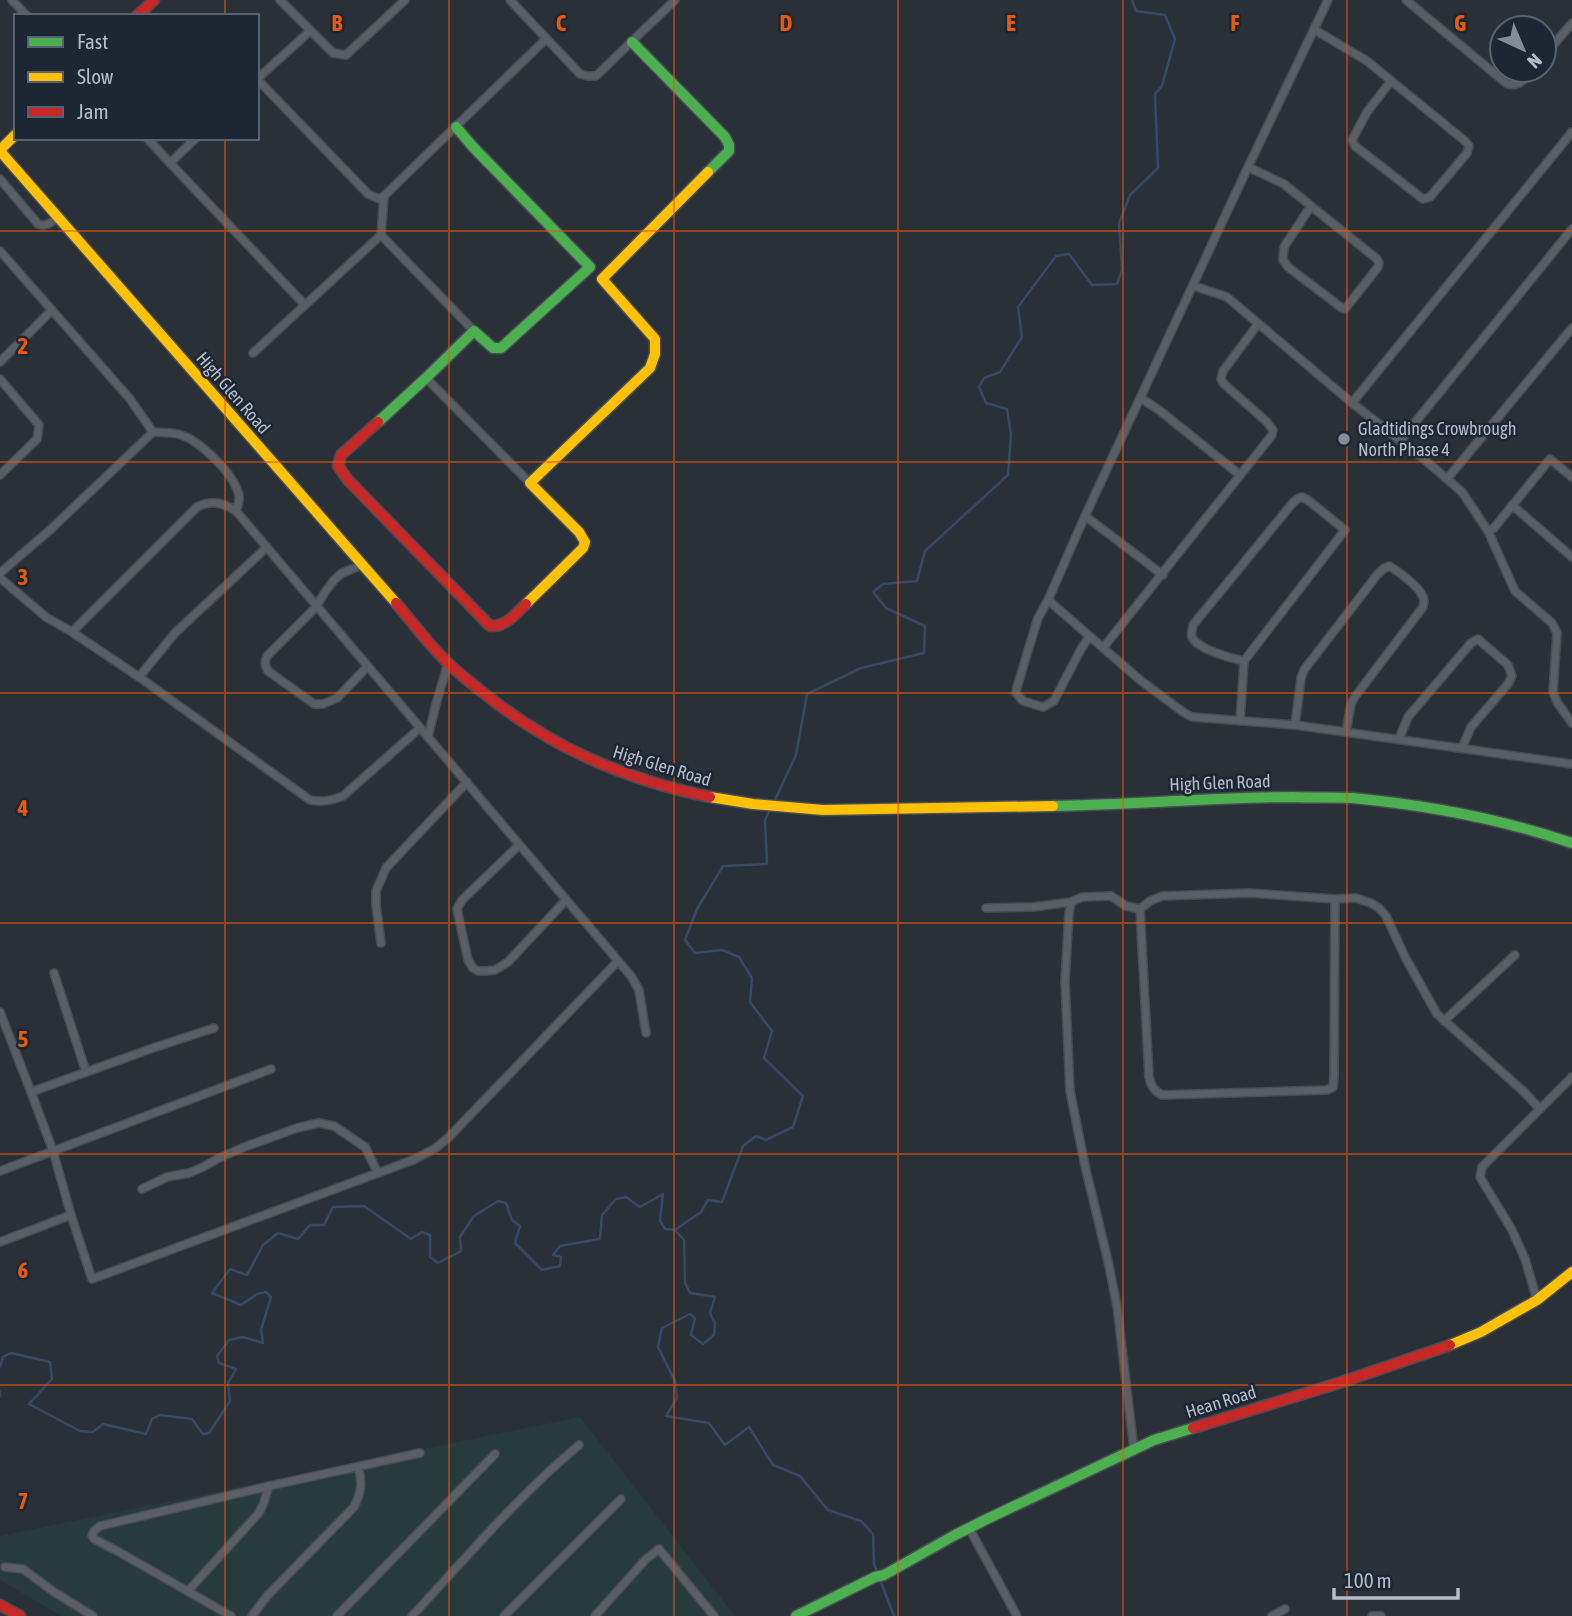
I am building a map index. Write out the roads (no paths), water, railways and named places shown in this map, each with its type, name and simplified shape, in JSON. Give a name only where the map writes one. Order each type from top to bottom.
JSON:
[{"type":"street","points":[[12,0],[25,14]]},
{"type":"street","points":[[139,14],[154,0]]},
{"type":"street","points":[[280,0],[333,53],[346,55],[405,0]]},
{"type":"street","points":[[510,0],[580,74],[593,77],[675,0]]},
{"type":"street","points":[[1089,636],[1054,701],[1043,708],[1018,697],[1017,687],[1038,618],[1328,0]]},
{"type":"street","points":[[1406,0],[1488,68]]},
{"type":"street","points":[[1558,40],[1572,23]]},
{"type":"street","points":[[1315,30],[1367,61],[1465,141],[1469,146],[1467,153],[1427,199],[1423,199],[1355,146],[1352,140],[1367,111],[1391,81]]},
{"type":"street","points":[[259,77],[310,31]]},
{"type":"street","points":[[259,81],[368,194],[379,199],[546,39]]},
{"type":"street","points":[[602,279],[729,150],[725,137],[632,42]]},
{"type":"street","points":[[456,127],[602,279],[655,340],[656,351],[650,368],[530,483]]},
{"type":"street","points":[[1352,403],[1572,132]]},
{"type":"street","points":[[0,150],[14,136]]},
{"type":"street","points":[[148,140],[304,304]]},
{"type":"street","points":[[170,163],[194,140]]},
{"type":"street","name":"High Glen Road","points":[[0,150],[448,663],[514,717],[555,742],[606,767],[681,792],[720,800],[823,810],[1060,806],[1239,797],[1350,798],[1470,815],[1572,843]]},
{"type":"street","points":[[1248,167],[1284,184],[1377,259],[1378,267],[1345,309],[1288,267],[1283,260],[1284,247],[1311,206]]},
{"type":"street","points":[[0,179],[38,224],[47,225],[58,217]]},
{"type":"street","points":[[253,353],[381,234],[384,196]]},
{"type":"street","points":[[1400,441],[1572,229]]},
{"type":"street","points":[[381,234],[493,348],[508,345],[590,267]]},
{"type":"street","points":[[0,251],[130,399],[153,432],[181,435],[197,443],[229,475],[238,491],[240,502],[236,511]]},
{"type":"street","points":[[1194,286],[1227,298],[1462,492],[1488,531],[1515,591],[1552,623],[1557,633],[1553,692],[1572,723]]},
{"type":"street","points":[[0,362],[51,310]]},
{"type":"street","points":[[1103,648],[1272,435],[1273,430],[1267,422],[1224,384],[1221,374],[1258,324]]},
{"type":"street","points":[[1447,479],[1572,328]]},
{"type":"street","points":[[426,378],[579,532],[585,542],[583,548],[504,625],[489,626],[348,480],[338,466],[341,455],[474,331]]},
{"type":"street","points":[[0,379],[39,425],[37,439],[0,475]]},
{"type":"street","points":[[1141,398],[1240,475]]},
{"type":"street","points":[[153,432],[0,576],[46,617],[139,677],[310,800],[333,801],[343,796],[420,727]]},
{"type":"street","points":[[1488,531],[1494,528],[1550,459],[1572,477]]},
{"type":"street","points":[[1240,720],[1244,661],[1345,530],[1302,497],[1291,505],[1193,625],[1193,640],[1198,644],[1244,661]]},
{"type":"street","points":[[72,632],[197,507],[206,502],[216,502],[236,511],[631,976],[639,990],[646,1033]]},
{"type":"street","points":[[1512,505],[1572,557]]},
{"type":"street","points":[[1086,516],[1163,575]]},
{"type":"street","points":[[139,677],[175,633],[267,547]]},
{"type":"street","points":[[362,565],[342,573],[334,580],[316,607],[267,656],[265,666],[268,671],[314,704],[323,704],[337,698],[368,666]]},
{"type":"street","points":[[1295,725],[1304,670],[1377,575],[1389,566],[1423,595],[1423,607],[1350,704],[1346,732]]},
{"type":"street","points":[[1048,600],[1140,680],[1192,717],[1295,725],[1572,764]]},
{"type":"street","points":[[1399,739],[1408,717],[1471,643],[1478,639],[1508,665],[1512,676],[1471,727],[1462,748]]},
{"type":"street","points":[[428,737],[448,663]]},
{"type":"street","points":[[381,943],[376,891],[386,868],[467,782]]},
{"type":"street","points":[[519,845],[462,900],[457,909],[468,960],[473,968],[478,971],[495,970],[508,962],[566,900]]},
{"type":"street","points":[[1140,909],[1162,896],[1249,893],[1356,898],[1371,903],[1386,916],[1437,1014],[1523,1091],[1539,1109]]},
{"type":"street","points":[[986,908],[1033,907],[1071,902],[1082,897],[1111,896],[1126,906],[1140,909]]},
{"type":"street","points":[[1140,909],[1149,1077],[1156,1092],[1162,1095],[1327,1090],[1333,1087],[1334,1077],[1335,899]]},
{"type":"street","points":[[1071,902],[1065,981],[1070,1091],[1117,1306],[1134,1450]]},
{"type":"street","points":[[1444,1021],[1515,955]]},
{"type":"street","points":[[0,1012],[52,1151],[92,1279],[413,1160],[436,1148],[618,961]]},
{"type":"street","points":[[54,973],[86,1072]]},
{"type":"street","points":[[31,1093],[214,1028]]},
{"type":"street","points":[[0,1171],[271,1069]]},
{"type":"street","points":[[1537,1300],[1525,1259],[1512,1230],[1480,1177],[1482,1167],[1572,1077]]},
{"type":"street","points":[[142,1188],[167,1177],[203,1167],[247,1146],[319,1123],[334,1126],[365,1147],[378,1173]]},
{"type":"street","points":[[0,1242],[71,1215]]},
{"type":"street","name":"Hean Road","points":[[796,1616],[969,1528],[1154,1440],[1342,1382],[1482,1332],[1537,1300],[1572,1272]]},
{"type":"street","points":[[412,1616],[515,1505],[579,1444]]},
{"type":"street","points":[[231,1616],[94,1539],[94,1531],[100,1526],[421,1453]]},
{"type":"street","points":[[337,1616],[495,1454]]},
{"type":"street","points":[[252,1616],[267,1596],[354,1507],[362,1488],[358,1468]]},
{"type":"street","points":[[188,1591],[258,1514],[269,1486]]},
{"type":"street","points":[[504,1616],[621,1499]]},
{"type":"street","points":[[969,1528],[1017,1616]]},
{"type":"street","points":[[595,1616],[646,1559],[659,1549],[714,1616]]},
{"type":"street","points":[[5,1567],[23,1569],[93,1616]]},
{"type":"street","points":[[0,1605],[20,1616]]},
{"type":"street","points":[[1272,1616],[1285,1609]]},
{"type":"street","points":[[1372,1616],[1381,1616]]},
{"type":"waterway","points":[[774,802],[796,755],[807,694],[861,668],[924,653],[925,626],[886,608],[873,592],[883,584],[917,581],[925,551],[1008,475],[1011,434],[1007,409],[986,403],[979,387],[984,378],[1000,372],[1022,337],[1018,307],[1056,256],[1069,254],[1092,285],[1117,284],[1122,270],[1119,223],[1130,195],[1158,168],[1155,94],[1162,86],[1175,39],[1165,15],[1136,11],[1132,0]]},
{"type":"waterway","points":[[0,1367],[3,1357],[11,1353],[50,1362],[52,1379],[29,1404],[80,1431],[93,1432],[103,1424],[146,1434],[152,1419],[160,1415],[192,1419],[203,1434],[209,1433],[230,1401],[228,1383],[236,1369],[219,1363],[217,1356],[229,1340],[243,1337],[263,1343],[261,1330],[271,1297],[266,1292],[257,1294],[241,1305],[212,1293],[230,1269],[247,1275],[263,1245],[278,1233],[298,1239],[310,1225],[324,1225],[333,1207],[364,1206],[411,1239],[422,1232],[430,1235],[430,1257],[438,1263],[461,1251],[460,1237],[474,1216],[498,1201],[506,1203],[512,1220],[520,1226],[515,1243],[542,1270],[560,1266],[561,1257],[553,1255],[560,1246],[600,1239],[602,1215],[616,1199],[626,1197],[640,1207],[663,1194],[660,1221],[665,1229],[675,1230],[701,1212],[708,1200],[722,1202],[743,1146],[756,1136],[766,1140],[793,1127],[803,1096],[764,1058],[772,1031],[750,1002],[752,978],[739,957],[722,950],[695,953],[685,940],[697,909],[723,866],[767,864],[765,820],[771,808]]},
{"type":"waterway","points":[[675,1230],[684,1240],[685,1283],[690,1293],[715,1297],[710,1313],[715,1323],[714,1335],[703,1344],[691,1335],[695,1318],[690,1314],[662,1328],[658,1347],[675,1381],[677,1398],[666,1416],[709,1423],[725,1445],[749,1427],[773,1465],[800,1476],[828,1510],[861,1521],[873,1534],[874,1564],[878,1574]]},
{"type":"waterway","points":[[880,1580],[894,1616]]},
{"type":"place","name":"Gladtidings Crowbrough North Phase 4","points":[[1344,439]]}]
